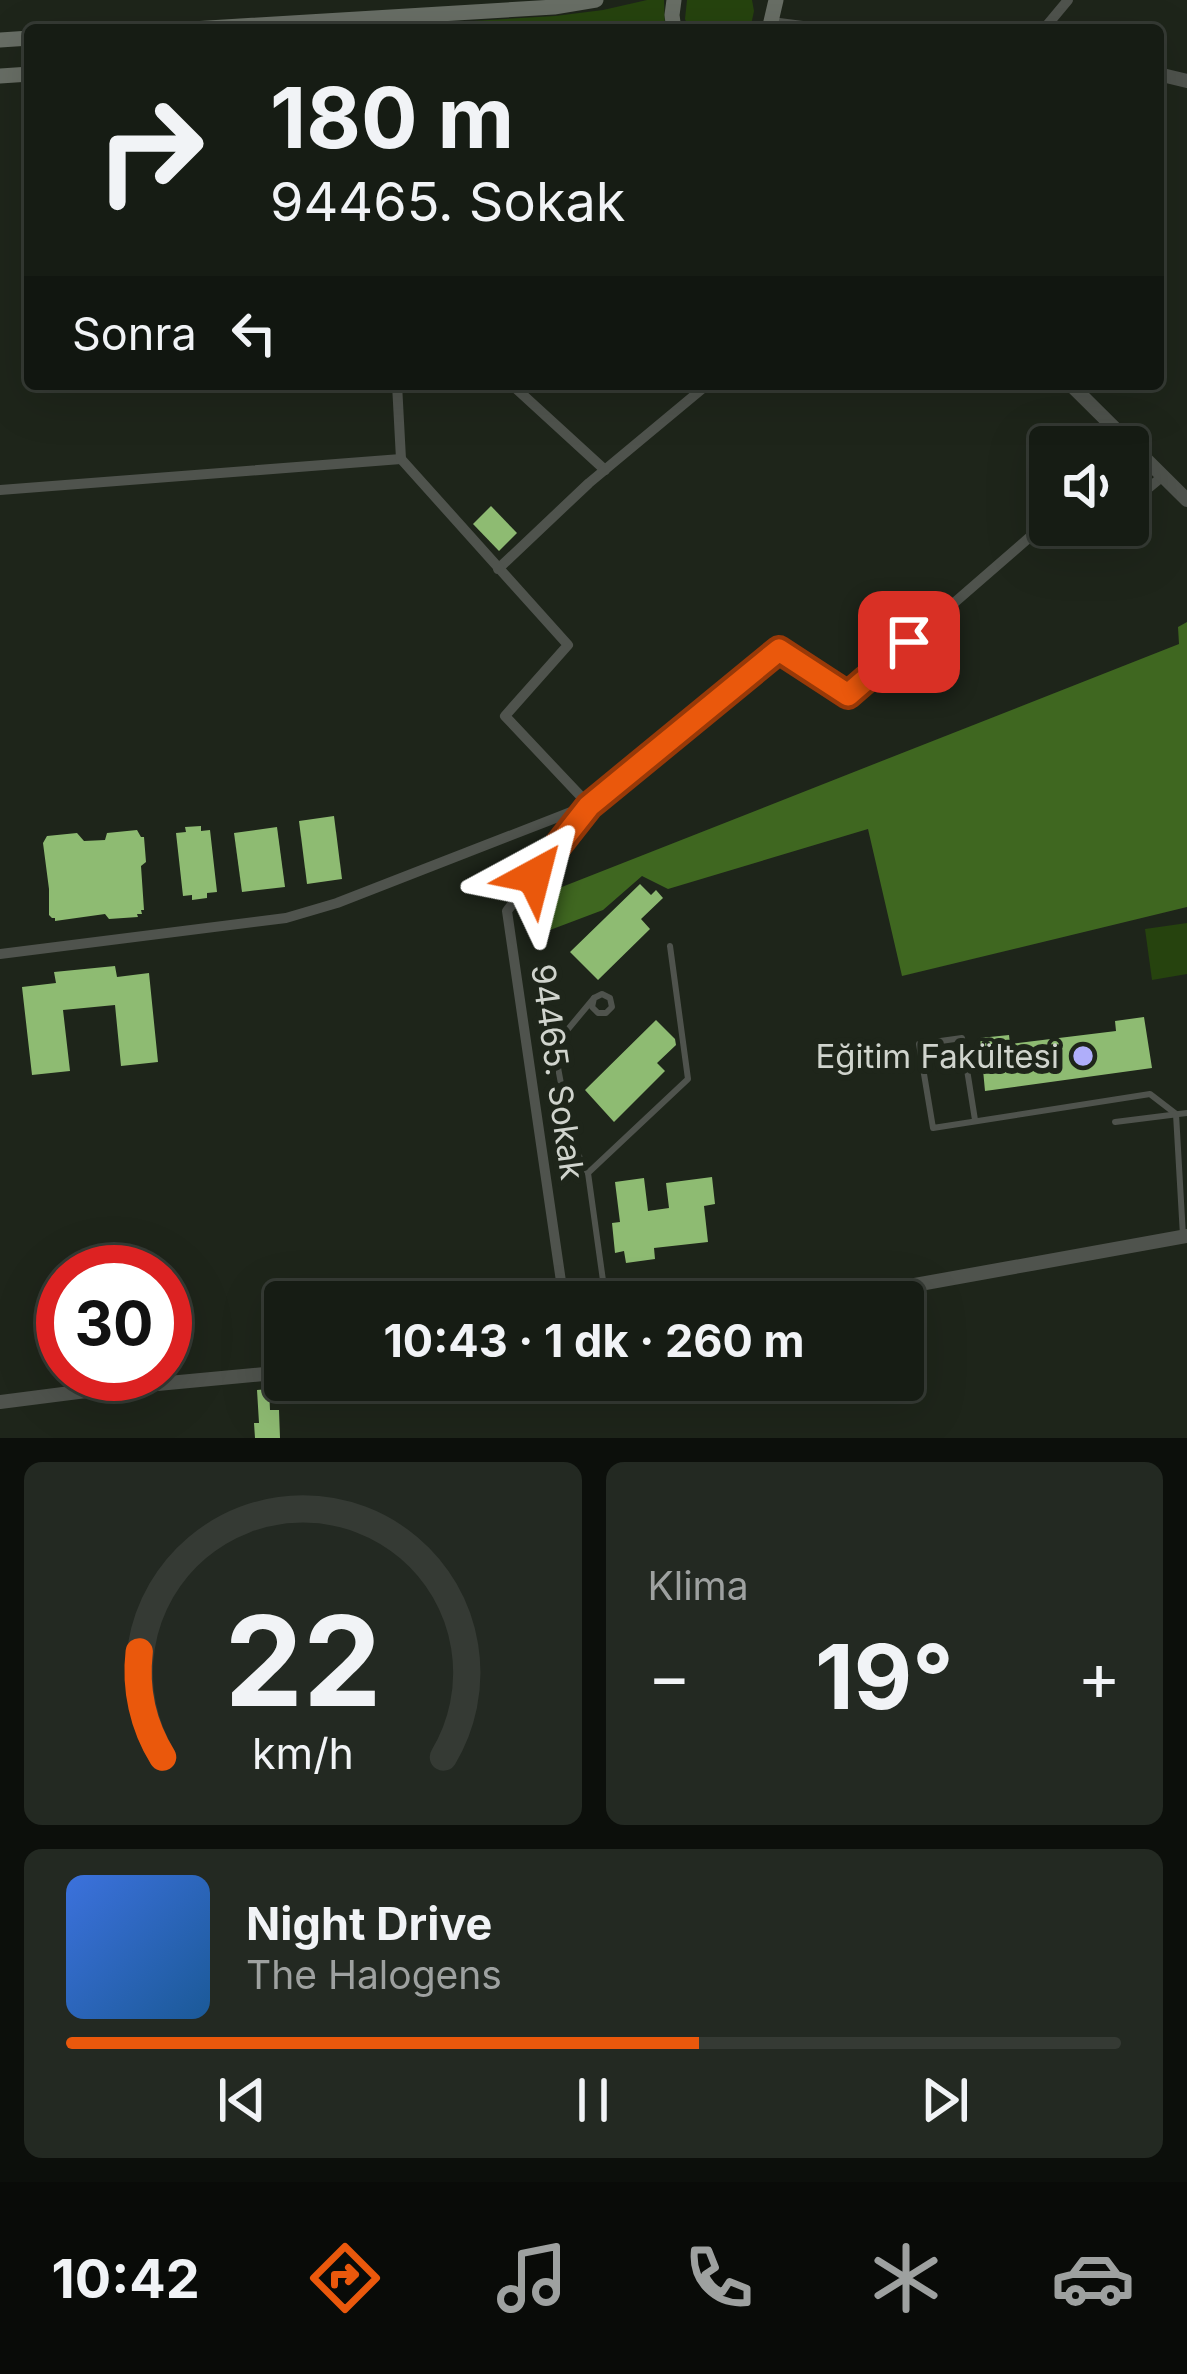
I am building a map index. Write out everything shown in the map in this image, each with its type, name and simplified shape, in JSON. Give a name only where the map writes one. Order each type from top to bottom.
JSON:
[{"type":"main road","points":[[275,24],[554,7],[596,0]]},
{"type":"street","points":[[1048,24],[1068,0]]},
{"type":"street","points":[[0,954],[286,918],[337,903],[589,806],[505,716],[568,645],[401,459],[397,390]]},
{"type":"street","points":[[518,390],[605,470]]},
{"type":"street","points":[[498,569],[605,470],[702,390]]},
{"type":"street","points":[[1076,390],[1187,500]]},
{"type":"street","points":[[0,490],[401,459]]},
{"type":"street","points":[[1149,488],[1163,476]]},
{"type":"street","name":"94465. Sokak","points":[[561,1281],[507,911],[589,806],[779,650],[848,695],[1029,538]]},
{"type":"street","points":[[924,1283],[1185,1236]]},
{"type":"street","points":[[0,1402],[264,1374]]},
{"type":"lane","points":[[588,1173],[688,1079],[670,946]]},
{"type":"lane","points":[[594,998],[554,1046],[572,1143],[588,1173],[603,1281]]},
{"type":"lane","points":[[975,1120],[962,1038],[920,1044],[933,1128],[1150,1094],[1176,1114],[1185,1236]]},
{"type":"lane","points":[[1115,1122],[1187,1113]]},
{"type":"green space","points":[[664,0],[665,24],[424,24],[555,16]]},
{"type":"green space","points":[[687,0],[752,0],[751,24],[687,24]]},
{"type":"green space","points":[[1187,622],[1187,907],[902,976],[868,829],[668,889],[642,876],[603,910],[550,930],[544,894],[1179,644],[1178,627]]},
{"type":"green space","points":[[1187,923],[1187,974],[1152,980],[1145,929]]},
{"type":"building","points":[[491,506],[517,533],[499,551],[473,524]]},
{"type":"building","points":[[334,816],[342,879],[307,884],[299,821]]},
{"type":"building","points":[[201,826],[201,831],[210,830],[217,892],[192,900],[192,895],[183,896],[176,833]]},
{"type":"building","points":[[277,827],[285,887],[242,892],[234,833]]},
{"type":"building","points":[[137,830],[144,837],[146,862],[141,866],[142,914],[55,921],[49,915],[43,843],[47,836],[77,833],[84,841],[105,840],[107,833]]},
{"type":"building","points":[[640,884],[651,895],[656,890],[663,898],[641,919],[650,929],[598,980],[570,952]]},
{"type":"building","points":[[115,966],[117,977],[149,973],[158,1062],[121,1066],[115,1005],[63,1010],[70,1071],[32,1075],[22,987],[56,983],[54,972]]},
{"type":"building","name":"Eğitim Fakültesi","points":[[1144,1017],[1152,1068],[985,1091],[980,1038],[1009,1035],[1010,1044],[1116,1031],[1115,1021]]},
{"type":"building","points":[[656,1020],[676,1045],[657,1063],[665,1071],[614,1122],[585,1090]]},
{"type":"building","points":[[712,1177],[715,1204],[704,1206],[708,1242],[654,1248],[655,1259],[626,1263],[624,1251],[615,1253],[612,1223],[620,1222],[615,1182],[644,1178],[648,1211],[669,1208],[666,1183]]},
{"type":"building","points":[[264,1389],[270,1410],[279,1410],[280,1438],[255,1438],[257,1390]]},
{"type":"place","name":"Eğitim Fakültesi","points":[[1083,1056]]},
{"type":"route","points":[[534,876],[589,806],[779,650],[848,695],[909,642]]}]
